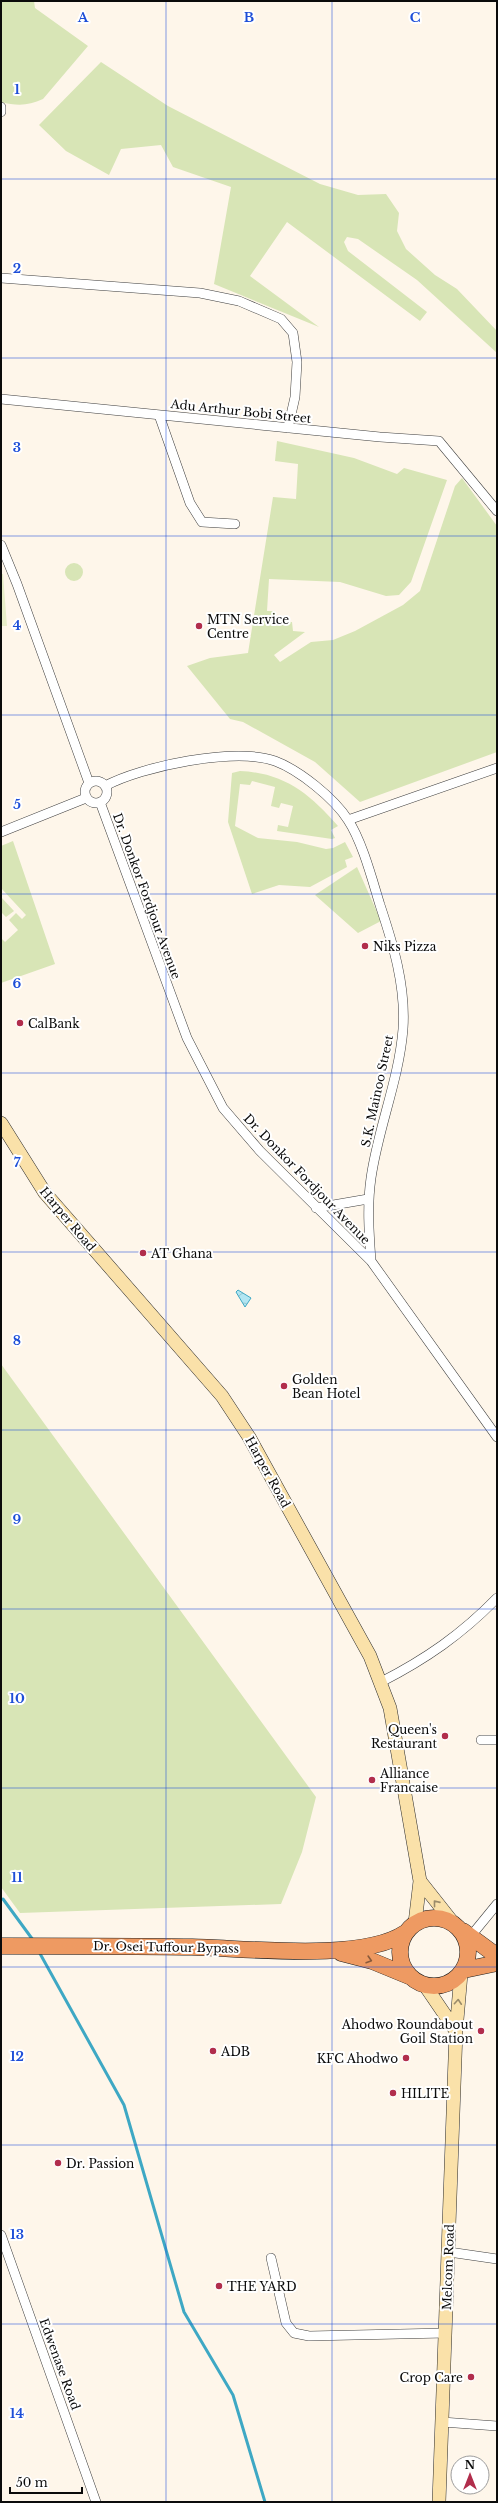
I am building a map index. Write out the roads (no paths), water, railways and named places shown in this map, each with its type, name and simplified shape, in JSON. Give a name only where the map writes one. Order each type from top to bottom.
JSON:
[{"type":"highway","points":[[497,1956],[461,1930],[435,1917],[410,1928],[400,1948],[400,1956],[405,1971],[417,1981],[444,1985],[462,1972],[497,1963]]},
{"type":"highway","name":"Dr. Osei Tuffour Bypass","points":[[1,1946],[332,1950],[378,1945],[410,1928]]},
{"type":"highway","points":[[461,1930],[468,1944],[469,1953],[462,1972]]},
{"type":"highway","name":"Dr. Osei Tuffour Bypass","points":[[332,1950],[372,1961],[417,1981]]},
{"type":"main road","name":"Harper Road","points":[[1,1123],[45,1193],[222,1396],[263,1462],[370,1656],[390,1708],[420,1881],[410,1928]]},
{"type":"main road","name":"Harper Road","points":[[420,1881],[461,1930]]},
{"type":"main road","name":"Melcom Road","points":[[439,2502],[456,2031],[462,1972]]},
{"type":"main road","points":[[417,1981],[456,2031]]},
{"type":"street","points":[[1,106],[1,112]]},
{"type":"street","points":[[1,278],[200,293],[239,302],[281,319],[293,333],[297,362],[295,397],[288,428]]},
{"type":"street","name":"Adu Arthur Bobi Street","points":[[1,399],[288,428],[440,440],[497,511]]},
{"type":"street","points":[[159,415],[190,503],[202,522],[234,524]]},
{"type":"street","points":[[1,545],[4,559],[89,783]]},
{"type":"street","name":"S.K. Mainoo Street","points":[[105,786],[117,780],[157,767],[195,760],[249,756],[274,761],[294,771],[329,798],[348,820],[367,864],[393,944],[401,981],[403,1028],[392,1092],[371,1177],[368,1199],[371,1261]]},
{"type":"street","points":[[348,820],[497,768]]},
{"type":"street","points":[[97,781],[105,786],[107,793],[100,802],[90,802],[86,798],[84,791],[89,783],[97,781]]},
{"type":"street","points":[[1,832],[86,798]]},
{"type":"street","name":"Dr. Donkor Fordjour Avenue","points":[[100,802],[184,1030],[210,1087],[223,1108],[260,1151],[371,1261],[497,1437]]},
{"type":"street","points":[[316,1208],[368,1199]]},
{"type":"street","points":[[381,1682],[423,1660],[473,1623],[497,1598]]},
{"type":"street","points":[[481,1740],[497,1740]]},
{"type":"street","points":[[461,1930],[497,1904]]},
{"type":"street","name":"Edwenase Road","points":[[1,2235],[96,2502]]},
{"type":"street","points":[[449,2252],[497,2259]]},
{"type":"street","points":[[271,2258],[286,2323],[294,2333],[308,2336],[445,2333]]},
{"type":"street","points":[[442,2422],[497,2426]]},
{"type":"water","points":[[238,1290],[251,1298],[245,1307],[236,1292]]},
{"type":"waterway","points":[[3,1899],[33,1940]]},
{"type":"waterway","points":[[38,1950],[124,2105],[184,2312],[233,2395],[265,2502]]},
{"type":"place","name":"MTN Service Centre","points":[[199,626]]},
{"type":"place","name":"Niks Pizza","points":[[365,946]]},
{"type":"place","name":"CalBank","points":[[20,1023]]},
{"type":"place","name":"AT Ghana","points":[[143,1253]]},
{"type":"place","name":"Golden Bean Hotel","points":[[284,1386]]},
{"type":"place","name":"Queen's Restaurant","points":[[445,1736]]},
{"type":"place","name":"Alliance Francaise","points":[[372,1780]]},
{"type":"place","name":"Ahodwo Roundabout Goil Station","points":[[481,2031]]},
{"type":"place","name":"ADB","points":[[213,2051]]},
{"type":"place","name":"KFC Ahodwo","points":[[406,2058]]},
{"type":"place","name":"HILITE","points":[[393,2093]]},
{"type":"place","name":"Dr. Passion","points":[[58,2163]]},
{"type":"place","name":"THE YARD","points":[[219,2286]]},
{"type":"place","name":"Crop Care","points":[[471,2377]]}]
